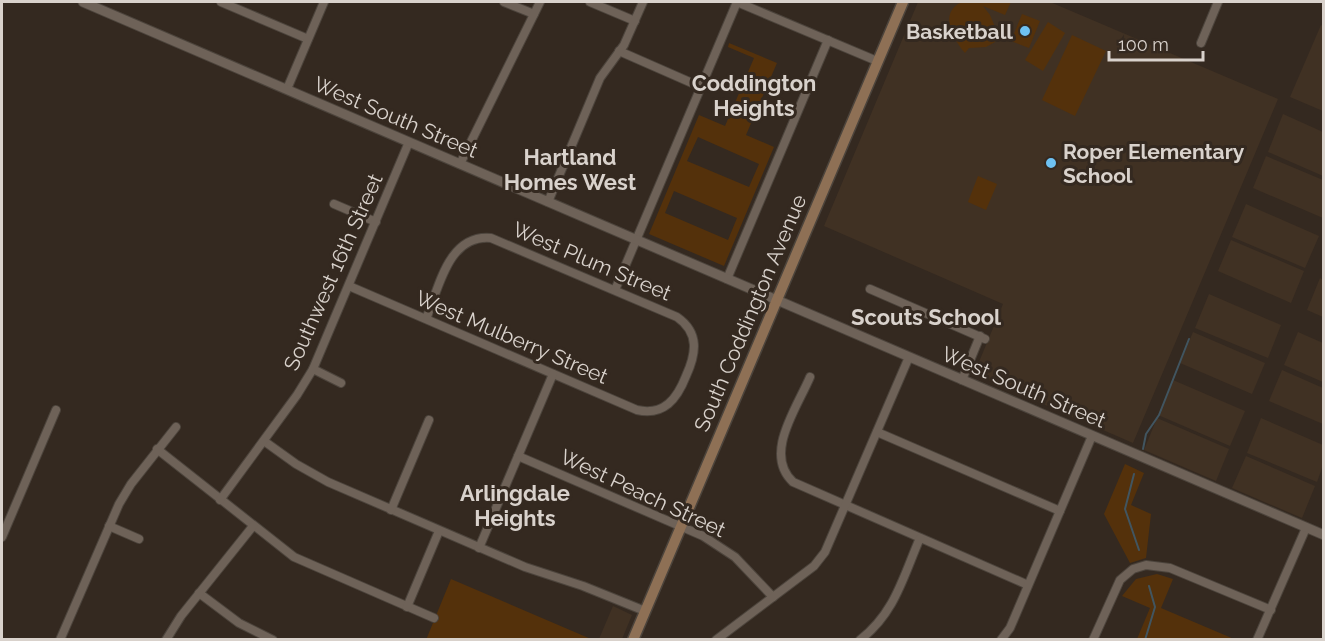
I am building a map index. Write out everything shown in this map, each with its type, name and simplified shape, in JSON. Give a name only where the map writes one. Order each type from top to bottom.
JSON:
[{"type":"main road","name":"South Coddington Avenue","points":[[633,639],[903,2]]},
{"type":"street","name":"West South Street","points":[[83,2],[1323,535]]},
{"type":"street","points":[[222,2],[235,4],[308,39]]},
{"type":"street","points":[[287,89],[324,2]]},
{"type":"street","points":[[504,2],[534,14]]},
{"type":"street","points":[[460,164],[540,2]]},
{"type":"street","points":[[590,2],[635,21]]},
{"type":"street","points":[[548,202],[600,78],[619,51],[643,2]]},
{"type":"street","points":[[615,290],[737,2],[877,61]]},
{"type":"street","points":[[1201,43],[1218,2]]},
{"type":"street","points":[[727,279],[828,40]]},
{"type":"street","points":[[619,51],[701,87]]},
{"type":"street","name":"Southwest 16th Street","points":[[220,500],[313,369],[409,142]]},
{"type":"street","points":[[334,204],[376,222]]},
{"type":"street","name":"West Plum Street","points":[[426,320],[453,256],[461,245],[474,238],[498,240],[677,317],[690,331],[695,346],[693,360],[680,393],[663,408]]},
{"type":"street","name":"West Mulberry Street","points":[[349,286],[637,410],[651,411],[663,408]]},
{"type":"street","points":[[870,289],[983,337],[962,380]]},
{"type":"street","points":[[716,639],[820,560],[909,357]]},
{"type":"street","points":[[313,369],[341,383]]},
{"type":"street","points":[[479,548],[553,374]]},
{"type":"street","points":[[810,377],[780,449],[781,472],[798,486],[1028,585]]},
{"type":"street","points":[[2,537],[56,410]]},
{"type":"street","points":[[391,510],[429,420]]},
{"type":"street","points":[[61,639],[126,490],[176,427]]},
{"type":"street","points":[[877,432],[1060,511]]},
{"type":"street","points":[[1001,639],[1010,628],[1092,436]]},
{"type":"street","points":[[264,441],[311,473],[391,510],[525,567],[603,593],[645,611]]},
{"type":"street","points":[[157,449],[253,526],[301,560],[434,618]]},
{"type":"street","name":"West Peach Street","points":[[518,456],[719,545],[735,557],[773,597]]},
{"type":"street","points":[[109,526],[139,539]]},
{"type":"street","points":[[166,639],[199,593],[253,526]]},
{"type":"street","points":[[1257,639],[1306,528]]},
{"type":"street","points":[[407,607],[439,531]]},
{"type":"street","points":[[860,639],[876,628],[888,613],[920,538]]},
{"type":"street","points":[[1093,639],[1115,587],[1126,574],[1138,567],[1155,565],[1170,568],[1271,610]]},
{"type":"street","points":[[199,593],[239,623],[273,639]]},
{"type":"shaded area","name":"Roper Elementary School","points":[[918,2],[1050,2],[1278,99],[1133,443],[974,374],[1003,304],[824,226]]},
{"type":"shaded area","points":[[962,2],[1011,2],[1005,15],[983,6],[990,15],[998,34],[995,42],[986,47],[969,48],[965,53],[952,33],[949,19],[955,6]]},
{"type":"shaded area","name":"Basketball","points":[[1022,14],[1040,21],[1029,48],[1011,41]]},
{"type":"shaded area","points":[[1048,22],[1065,33],[1043,71],[1025,60]]},
{"type":"shaded area","points":[[1321,25],[1324,27],[1323,111],[1290,97]]},
{"type":"shaded area","points":[[1072,35],[1106,51],[1075,116],[1042,100]]},
{"type":"shaded area","points":[[729,43],[777,63],[746,135],[774,147],[724,266],[649,234],[699,115],[725,126],[754,58],[728,47]],"holes":[[[698,137],[759,164],[749,187],[687,161]],[[674,191],[737,218],[728,240],[665,213]]]},
{"type":"shaded area","points":[[1283,114],[1323,132],[1323,176],[1268,152]]},
{"type":"shaded area","points":[[1266,156],[1323,180],[1323,218],[1253,188]]},
{"type":"shaded area","points":[[978,176],[997,184],[986,210],[968,202]]},
{"type":"shaded area","points":[[1246,204],[1319,236],[1305,268],[1232,237]]},
{"type":"shaded area","points":[[1231,240],[1304,271],[1291,303],[1218,271]]},
{"type":"shaded area","points":[[1320,278],[1323,280],[1323,317],[1307,310]]},
{"type":"shaded area","points":[[1209,294],[1281,325],[1268,358],[1195,328]]},
{"type":"shaded area","points":[[1193,332],[1265,363],[1252,394],[1180,363]]},
{"type":"shaded area","points":[[1298,332],[1323,343],[1323,382],[1284,365]]},
{"type":"shaded area","points":[[1282,370],[1323,388],[1323,424],[1269,401]]},
{"type":"shaded area","points":[[1173,380],[1245,411],[1230,446],[1158,415]]},
{"type":"shaded area","points":[[1157,418],[1229,449],[1216,481],[1144,450]]},
{"type":"shaded area","points":[[1261,418],[1323,445],[1323,465],[1317,482],[1247,453]]},
{"type":"shaded area","points":[[1246,456],[1315,486],[1302,518],[1232,488]]},
{"type":"shaded area","points":[[1125,464],[1144,473],[1131,505],[1151,514],[1146,558],[1130,563],[1104,514]]},
{"type":"shaded area","points":[[1157,574],[1173,579],[1161,608],[1234,639],[1137,639],[1150,608],[1122,596],[1136,579]]},
{"type":"shaded area","points":[[451,579],[591,639],[426,640]]},
{"type":"shaded area","points":[[613,606],[632,615],[622,639],[599,639]]},
{"type":"waterway","points":[[1143,449],[1146,434],[1159,415],[1189,339]]},
{"type":"waterway","points":[[1134,474],[1125,509],[1139,550]]},
{"type":"waterway","points":[[1145,640],[1155,607],[1149,586]]},
{"type":"place","name":"Basketball","points":[[1025,31]]},
{"type":"place","name":"Roper Elementary School","points":[[1051,163]]},
{"type":"district","name":"Coddington Heights","points":[[754,96]]},
{"type":"district","name":"Hartland Homes West","points":[[570,170]]},
{"type":"district","name":"Scouts School","points":[[926,317]]},
{"type":"district","name":"Arlingdale Heights","points":[[515,506]]}]
